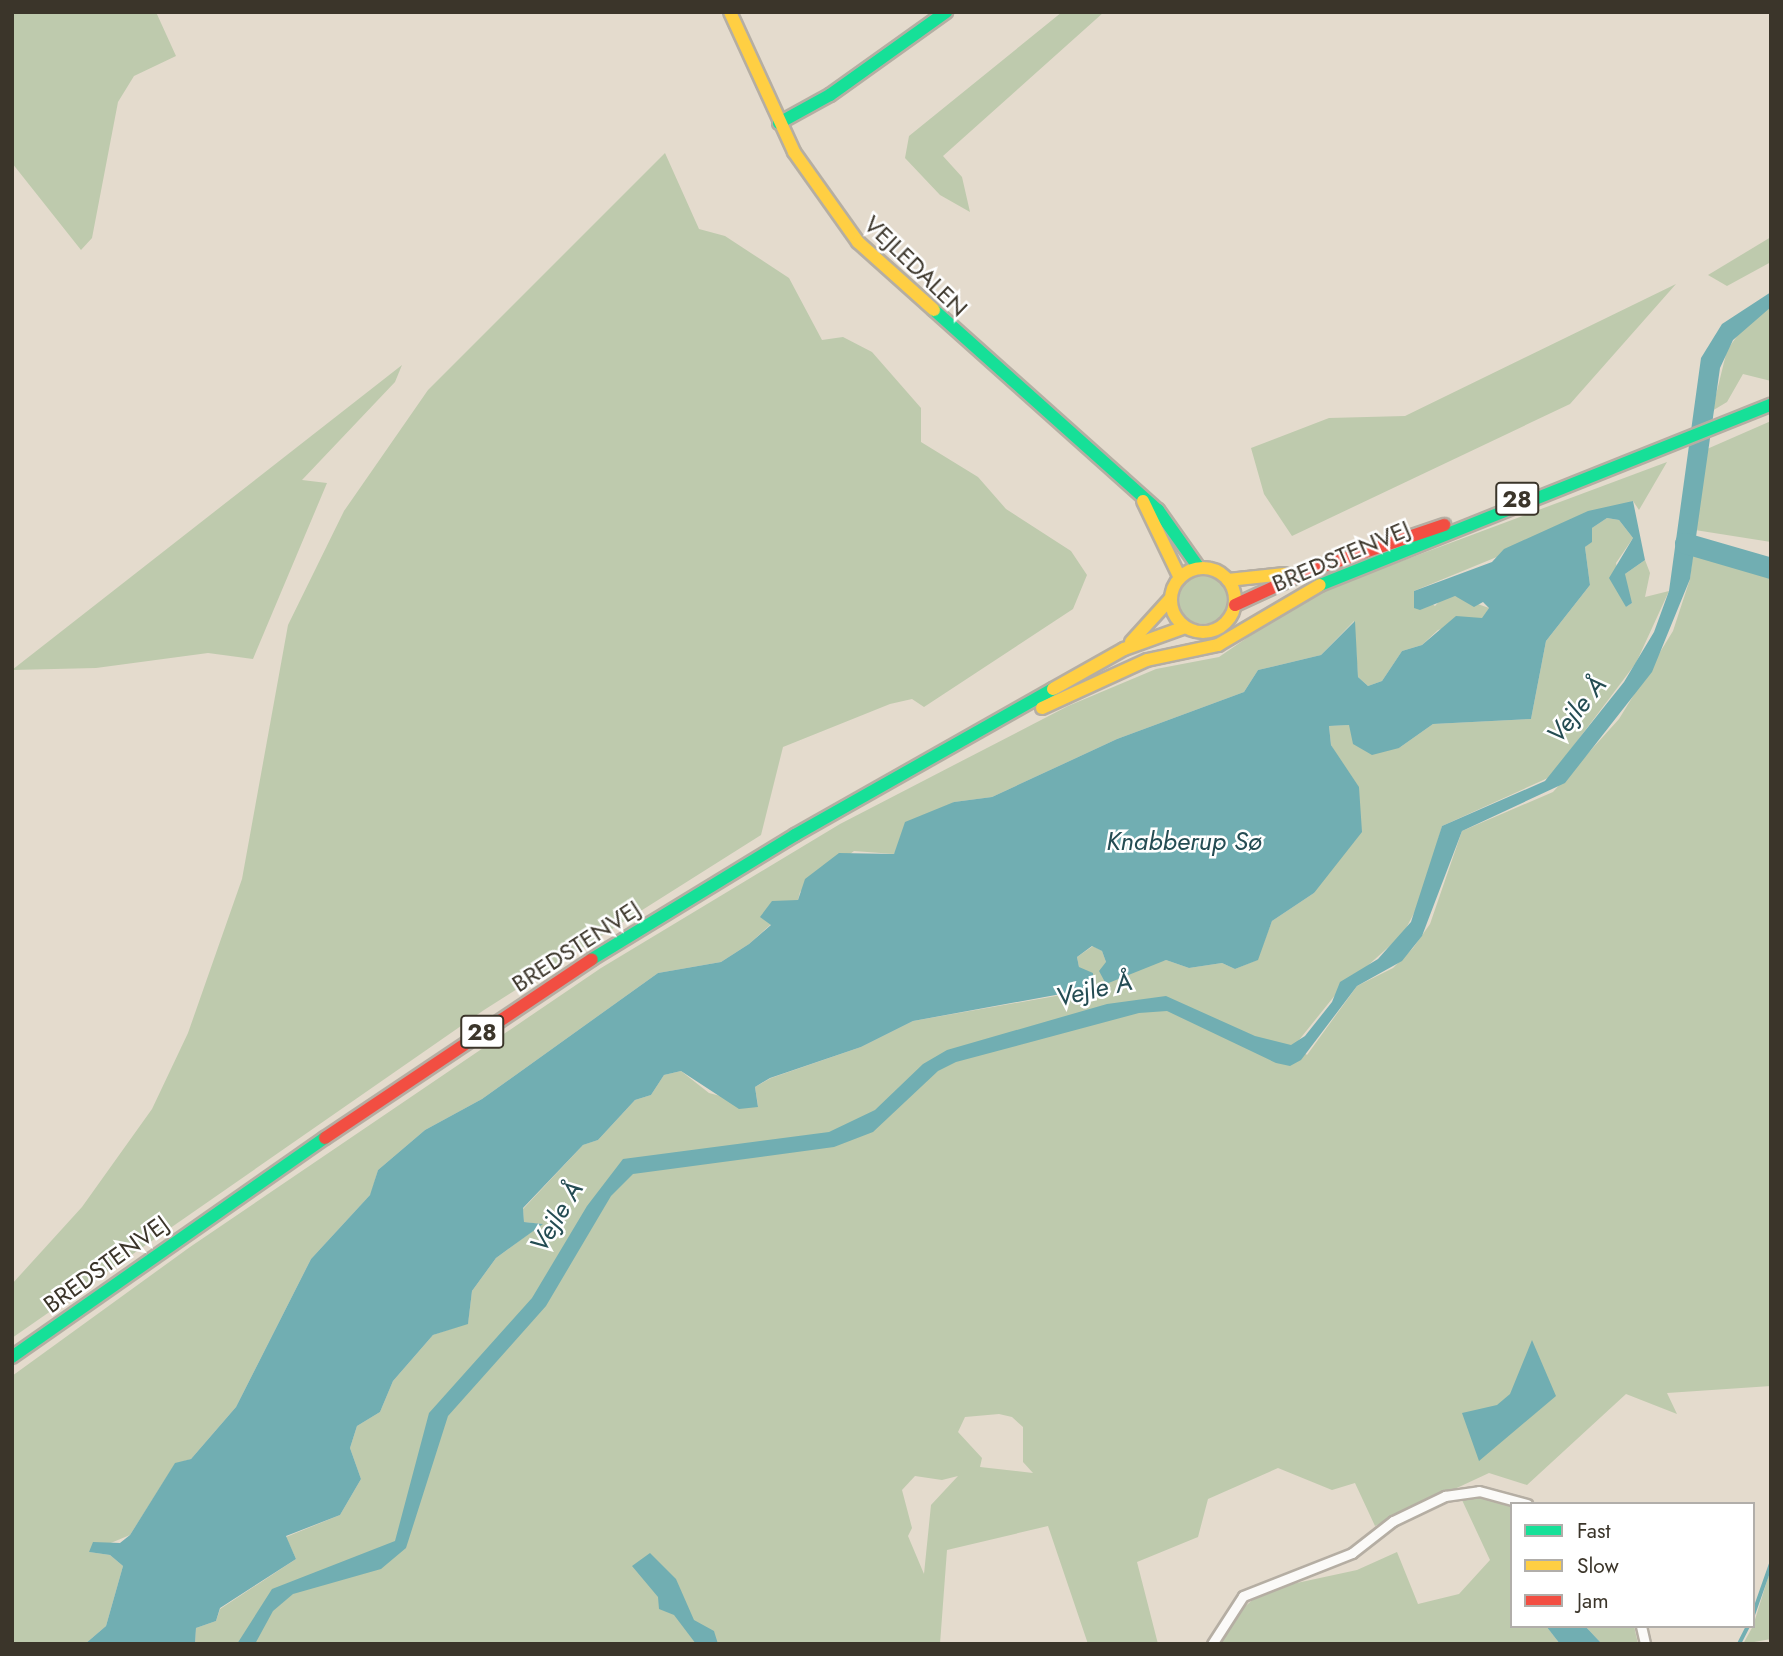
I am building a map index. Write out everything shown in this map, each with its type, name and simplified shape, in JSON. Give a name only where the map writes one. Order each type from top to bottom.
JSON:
[{"type":"main road","name":"VEJLEDALEN","points":[[730,12],[779,123],[821,197],[858,242],[1158,510],[1199,568]]},
{"type":"main road","points":[[779,123],[830,95],[946,12]]},
{"type":"main road","name":"BREDSTENVEJ","points":[[972,738],[1147,660],[1218,645],[1291,597],[1771,405]]},
{"type":"main road","name":"BREDSTENVEJ","points":[[1235,605],[1309,571],[1655,450]]},
{"type":"main road","name":"VEJLEDALEN","points":[[1141,497],[1180,578]]},
{"type":"main road","points":[[1180,578],[1199,568]]},
{"type":"main road","name":"28","points":[[1199,568],[1228,580]]},
{"type":"main road","name":"BREDSTENVEJ","points":[[1228,580],[1309,571]]},
{"type":"main road","name":"28","points":[[1171,598],[1180,578]]},
{"type":"main road","points":[[1228,580],[1235,605]]},
{"type":"main road","points":[[1171,598],[1174,614],[1185,627]]},
{"type":"main road","name":"BREDSTENVEJ","points":[[1124,649],[1171,598]]},
{"type":"main road","name":"28","points":[[1185,627],[1213,631],[1230,618],[1235,605]]},
{"type":"main road","name":"BREDSTENVEJ","points":[[12,1357],[262,1180],[605,951],[795,835],[972,738],[1124,649],[1185,627]]},
{"type":"street","points":[[1212,1644],[1243,1596],[1352,1553],[1393,1521],[1444,1496],[1479,1492],[1519,1502]]},
{"type":"green space","points":[[12,12],[156,12],[176,56],[134,76],[118,102],[92,238],[81,250],[12,163]]},
{"type":"green space","points":[[1062,12],[1104,12],[943,156],[962,177],[970,212],[940,195],[905,158],[909,136]]},
{"type":"green space","points":[[665,153],[699,229],[725,236],[789,278],[822,340],[843,337],[872,352],[921,408],[921,442],[978,477],[1006,509],[1071,551],[1087,575],[1073,609],[924,707],[912,699],[890,704],[783,747],[761,835],[484,1010],[12,1338],[12,1284],[82,1207],[152,1109],[188,1033],[242,879],[288,625],[344,511],[428,390]]},
{"type":"green space","points":[[1771,237],[1771,262],[1727,286],[1708,275]]},
{"type":"green space","points":[[1676,284],[1570,404],[1292,536],[1264,494],[1251,448],[1329,418],[1405,416]]},
{"type":"green space","points":[[1771,307],[1771,381],[1743,374],[1727,402],[1712,411],[1727,350],[1743,328]]},
{"type":"green space","points":[[402,365],[395,382],[302,480],[327,483],[253,659],[208,653],[96,668],[12,670]]},
{"type":"green space","points":[[1771,421],[1771,542],[1695,530],[1707,449]]},
{"type":"green space","points":[[1667,462],[1639,510],[1633,501],[1414,591],[1435,606],[1443,597],[1455,596],[1489,608],[1483,618],[1438,630],[1422,645],[1402,651],[1382,681],[1368,686],[1358,677],[1354,621],[1321,655],[1258,670],[1244,692],[1117,739],[992,797],[954,802],[904,837],[894,854],[854,851],[800,892],[798,900],[749,944],[721,962],[658,973],[482,1099],[425,1130],[378,1170],[371,1194],[311,1259],[236,1407],[191,1459],[175,1464],[130,1535],[89,1552],[110,1555],[123,1566],[106,1626],[85,1644],[12,1644],[12,1376],[190,1247],[601,968],[840,824],[1068,706],[1156,669],[1219,657],[1308,596]]},
{"type":"green space","points":[[1607,518],[1619,520],[1633,538],[1616,563],[1626,607],[1632,603],[1623,584],[1625,574],[1645,560],[1650,573],[1645,597],[1669,591],[1636,663],[1550,777],[1442,826],[1421,900],[1403,934],[1336,994],[1295,1045],[1307,1055],[1357,986],[1393,968],[1413,948],[1430,924],[1462,831],[1553,792],[1619,719],[1673,631],[1690,579],[1694,545],[1771,573],[1771,1386],[1667,1393],[1677,1414],[1626,1394],[1527,1485],[1489,1473],[1375,1526],[1355,1483],[1332,1490],[1278,1468],[1208,1499],[1198,1537],[1137,1562],[1158,1644],[1088,1644],[1048,1526],[947,1550],[940,1644],[195,1644],[196,1628],[216,1621],[220,1609],[296,1559],[286,1537],[340,1515],[361,1479],[350,1448],[357,1426],[380,1412],[393,1381],[433,1335],[468,1323],[472,1291],[496,1258],[542,1224],[524,1222],[523,1209],[583,1145],[598,1140],[635,1100],[651,1095],[664,1075],[681,1071],[709,1093],[758,1106],[755,1087],[771,1078],[861,1047],[913,1021],[1067,994],[1079,967],[1077,957],[1093,946],[1102,951],[1106,962],[1144,965],[1166,960],[1189,968],[1222,963],[1235,969],[1257,960],[1272,921],[1314,893],[1358,794],[1331,745],[1329,726],[1349,725],[1399,748],[1433,724],[1531,719],[1546,641],[1590,585],[1585,547],[1592,541],[1592,528]],"holes":[[[999,1414],[1012,1417],[1023,1427],[1023,1462],[1033,1473],[980,1467],[982,1458],[958,1432],[965,1417]],[[915,1476],[942,1480],[958,1476],[931,1505],[924,1574],[908,1536],[912,1528],[902,1490]]]},
{"type":"green space","points":[[1203,576],[1212,577],[1220,583],[1226,591],[1226,609],[1220,617],[1212,623],[1203,624],[1194,623],[1186,617],[1180,609],[1179,600],[1180,591],[1186,583],[1194,577]]},
{"type":"green space","points":[[1482,1498],[1510,1504],[1510,1628],[1548,1628],[1560,1644],[1218,1644],[1234,1616],[1264,1590],[1357,1570],[1397,1552],[1418,1604],[1459,1594],[1490,1560],[1462,1500]]},
{"type":"green space","points":[[1771,1568],[1771,1639],[1743,1644],[1752,1628],[1755,1628],[1755,1620]]},
{"type":"green space","points":[[1587,1628],[1634,1628],[1638,1644],[1602,1644]]},
{"type":"water","points":[[1771,292],[1771,307],[1733,340],[1720,368],[1690,579],[1652,672],[1565,783],[1462,831],[1422,936],[1402,961],[1357,986],[1301,1060],[1290,1066],[1276,1063],[1167,1011],[1139,1013],[956,1062],[938,1071],[873,1132],[834,1147],[633,1174],[611,1196],[546,1306],[448,1416],[406,1548],[381,1569],[293,1594],[273,1611],[255,1644],[237,1644],[272,1589],[395,1541],[429,1413],[532,1298],[587,1206],[623,1159],[829,1132],[875,1110],[923,1064],[947,1050],[1107,1004],[1166,996],[1255,1036],[1291,1045],[1305,1036],[1332,1002],[1340,982],[1378,959],[1411,922],[1442,826],[1545,781],[1624,682],[1654,632],[1669,591],[1701,358],[1722,324]]},
{"type":"water","name":"Knabberup Sø","points":[[1633,501],[1645,560],[1625,574],[1632,603],[1626,607],[1609,578],[1633,538],[1619,520],[1607,518],[1592,528],[1592,542],[1585,547],[1590,585],[1546,641],[1531,719],[1433,724],[1399,748],[1372,755],[1353,744],[1349,725],[1329,726],[1331,745],[1359,787],[1362,832],[1314,893],[1272,921],[1258,960],[1235,969],[1222,963],[1189,968],[1166,960],[1106,984],[1099,971],[1106,962],[1102,951],[1092,946],[1077,957],[1079,967],[1093,973],[1094,988],[913,1021],[861,1047],[770,1078],[755,1087],[758,1107],[739,1109],[681,1071],[664,1075],[651,1095],[635,1100],[598,1140],[583,1145],[523,1208],[524,1222],[543,1224],[496,1258],[472,1291],[468,1324],[433,1335],[393,1381],[380,1412],[357,1426],[350,1448],[361,1479],[340,1515],[286,1536],[296,1559],[220,1608],[216,1621],[196,1628],[195,1644],[85,1644],[106,1626],[123,1566],[110,1555],[89,1552],[93,1542],[120,1543],[130,1535],[175,1463],[191,1459],[236,1407],[311,1259],[370,1195],[378,1170],[425,1130],[482,1099],[658,973],[721,962],[749,944],[771,925],[760,917],[772,901],[798,900],[805,879],[839,853],[894,854],[905,822],[954,802],[992,797],[1117,739],[1244,692],[1258,670],[1321,655],[1355,621],[1358,677],[1368,686],[1382,681],[1402,651],[1422,645],[1456,616],[1482,618],[1489,608],[1483,602],[1474,607],[1455,596],[1420,610],[1414,608],[1414,591],[1492,562],[1504,549],[1588,511]]},
{"type":"water","points":[[1532,1340],[1556,1396],[1479,1461],[1462,1413],[1497,1405],[1510,1394]]},
{"type":"water","points":[[650,1553],[676,1579],[694,1620],[714,1631],[718,1644],[696,1644],[674,1615],[659,1609],[658,1597],[632,1566]]},
{"type":"water","points":[[1548,1628],[1587,1628],[1602,1644],[1560,1644]]},
{"type":"waterway","points":[[1685,543],[1771,568]]},
{"type":"waterway","points":[[1755,1609],[1771,1564]]},
{"type":"waterway","points":[[1739,1644],[1747,1628]]},
{"type":"traffic: fast","points":[[779,123],[830,95],[946,12]]},
{"type":"traffic: fast","points":[[934,310],[1158,510],[1199,568]]},
{"type":"traffic: fast","points":[[1320,585],[1771,405]]},
{"type":"traffic: fast","points":[[592,959],[795,835],[1053,689]]},
{"type":"traffic: fast","points":[[12,1357],[325,1138]]},
{"type":"traffic: slow","points":[[730,12],[794,152],[858,242],[934,310]]},
{"type":"traffic: slow","points":[[1143,501],[1180,578]]},
{"type":"traffic: slow","points":[[1203,568],[1215,570],[1226,577],[1233,588],[1235,600],[1233,612],[1226,623],[1215,630],[1203,632],[1191,630],[1180,623],[1173,612],[1171,600],[1173,588],[1180,577],[1191,570],[1203,568]]},
{"type":"traffic: slow","points":[[1228,580],[1285,574]]},
{"type":"traffic: slow","points":[[1042,708],[1147,660],[1218,645],[1320,585]]},
{"type":"traffic: slow","points":[[1131,642],[1171,598]]},
{"type":"traffic: slow","points":[[1053,689],[1124,649],[1185,627]]},
{"type":"traffic: jam","points":[[1235,605],[1309,571],[1444,525]]},
{"type":"traffic: jam","points":[[325,1138],[592,959]]},
{"type":"water label","name":"Vejle Å","points":[[1577,710]]},
{"type":"water label","name":"Vejle Å","points":[[1094,990]]},
{"type":"water label","name":"Vejle Å","points":[[557,1217]]}]
